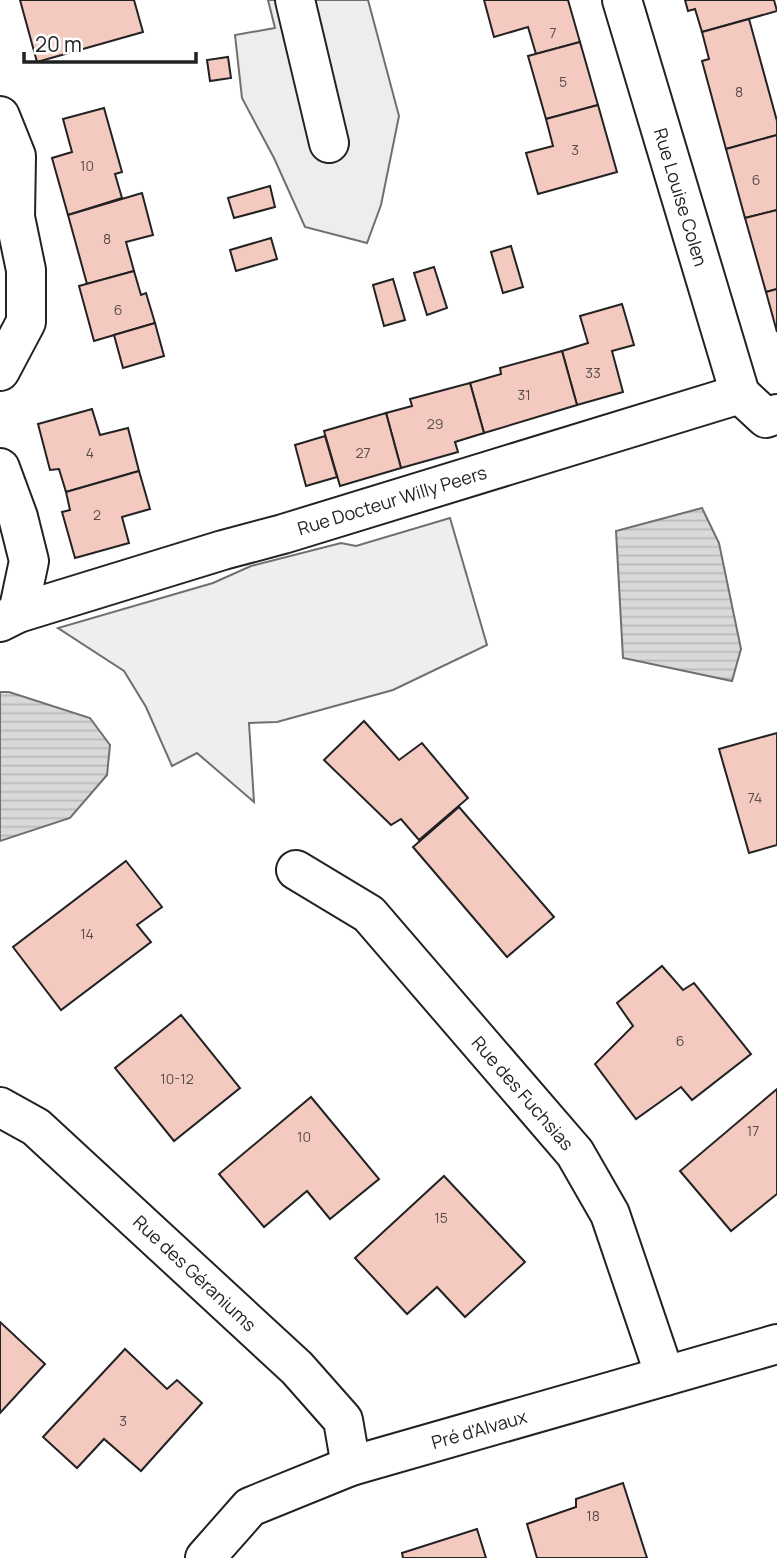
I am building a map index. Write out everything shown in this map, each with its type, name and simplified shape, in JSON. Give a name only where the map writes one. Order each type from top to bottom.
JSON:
[{"type":"street","points":[[295,0],[329,143]]},
{"type":"street","name":"Rue Louise Colen","points":[[622,0],[740,394]]},
{"type":"street","points":[[0,116],[16,156],[15,218],[26,270],[26,322],[0,371]]},
{"type":"street","points":[[740,394],[766,418],[777,414]]},
{"type":"street","name":"Rue Docteur Willy Peers","points":[[9,618],[740,394]]},
{"type":"street","points":[[0,468],[18,517],[29,561],[9,618]]},
{"type":"street","name":"Rue des Fuchsias","points":[[296,870],[369,914],[575,1153],[610,1214],[665,1376]]},
{"type":"street","name":"Rue des Géraniums","points":[[0,1107],[36,1127],[297,1368],[343,1420],[351,1466]]},
{"type":"street","name":"Pré d'Alvaux","points":[[205,1558],[250,1507],[351,1466],[777,1344]]},
{"type":"shaded area","points":[[268,0],[368,0],[399,116],[381,205],[367,243],[305,227],[274,158],[242,98],[235,35],[275,28]]},
{"type":"shaded area","points":[[702,508],[719,543],[741,649],[732,681],[623,658],[616,531]]},
{"type":"shaded area","points":[[450,518],[487,645],[393,690],[277,722],[249,723],[254,802],[197,753],[172,766],[146,707],[124,671],[58,628],[213,583],[251,566],[341,543],[356,546]]},
{"type":"shaded area","points":[[0,692],[9,692],[90,718],[110,745],[107,775],[70,818],[0,841]]},
{"type":"building","points":[[20,0],[134,0],[143,32],[37,62]]},
{"type":"building","points":[[484,0],[568,0],[580,42],[536,54],[528,27],[494,37]]},
{"type":"building","points":[[685,0],[774,0],[777,11],[702,32],[695,9],[688,11]]},
{"type":"building","points":[[749,19],[777,121],[777,135],[726,149],[702,61],[709,59],[702,32]]},
{"type":"building","points":[[580,42],[598,105],[546,119],[528,56]]},
{"type":"building","points":[[228,57],[231,78],[210,81],[207,60]]},
{"type":"building","points":[[598,105],[617,172],[538,194],[526,153],[553,146],[546,119]]},
{"type":"building","points":[[104,108],[122,172],[115,174],[122,198],[68,215],[52,158],[72,152],[63,119]]},
{"type":"building","points":[[777,135],[777,210],[745,218],[726,149]]},
{"type":"building","points":[[270,186],[275,207],[234,218],[228,198]]},
{"type":"building","points":[[142,193],[153,235],[126,242],[134,271],[87,284],[68,215]]},
{"type":"building","points":[[777,210],[777,289],[766,292],[745,218]]},
{"type":"building","points":[[271,238],[277,259],[236,271],[230,250]]},
{"type":"building","points":[[511,246],[523,287],[503,293],[491,252]]},
{"type":"building","points":[[434,267],[447,308],[427,315],[414,273]]},
{"type":"building","points":[[134,271],[141,295],[146,293],[155,323],[94,341],[79,286]]},
{"type":"building","points":[[393,279],[405,320],[384,326],[373,285]]},
{"type":"building","points":[[777,289],[777,332],[766,292]]},
{"type":"building","points":[[622,304],[634,345],[612,351],[623,392],[577,405],[562,351],[588,343],[580,316]]},
{"type":"building","points":[[155,323],[164,356],[123,368],[114,335]]},
{"type":"building","points":[[562,351],[577,405],[484,433],[470,383],[501,374],[500,368]]},
{"type":"building","points":[[470,383],[484,433],[455,442],[458,452],[401,468],[386,413],[412,406],[410,399]]},
{"type":"building","points":[[92,409],[100,435],[128,428],[139,471],[66,492],[59,469],[50,470],[38,424]]},
{"type":"building","points":[[386,413],[401,468],[340,486],[324,431]]},
{"type":"building","points":[[325,436],[337,477],[306,486],[295,445]]},
{"type":"building","points":[[139,471],[150,509],[122,517],[129,543],[75,558],[62,512],[70,510],[66,492]]},
{"type":"building","points":[[364,721],[399,760],[422,743],[468,798],[419,840],[401,819],[391,825],[324,760]]},
{"type":"building","points":[[777,733],[777,845],[749,853],[719,749]]},
{"type":"building","points":[[459,807],[554,917],[507,957],[413,847]]},
{"type":"building","points":[[126,861],[162,907],[137,925],[151,942],[61,1010],[13,947]]},
{"type":"building","points":[[662,966],[683,990],[694,983],[751,1054],[692,1100],[681,1087],[636,1119],[595,1064],[633,1026],[617,1003]]},
{"type":"building","points":[[181,1015],[240,1088],[174,1141],[115,1068]]},
{"type":"building","points":[[777,1089],[777,1194],[731,1231],[680,1171]]},
{"type":"building","points":[[311,1097],[379,1179],[330,1219],[307,1191],[264,1227],[219,1174]]},
{"type":"building","points":[[444,1176],[525,1262],[465,1317],[437,1287],[407,1314],[355,1258]]},
{"type":"building","points":[[0,1322],[45,1364],[0,1413]]},
{"type":"building","points":[[125,1349],[167,1389],[177,1380],[202,1403],[141,1471],[104,1439],[77,1468],[43,1437]]},
{"type":"building","points":[[623,1483],[647,1558],[537,1558],[527,1524],[576,1507],[576,1499]]},
{"type":"building","points":[[477,1529],[486,1558],[403,1558],[402,1553]]}]
